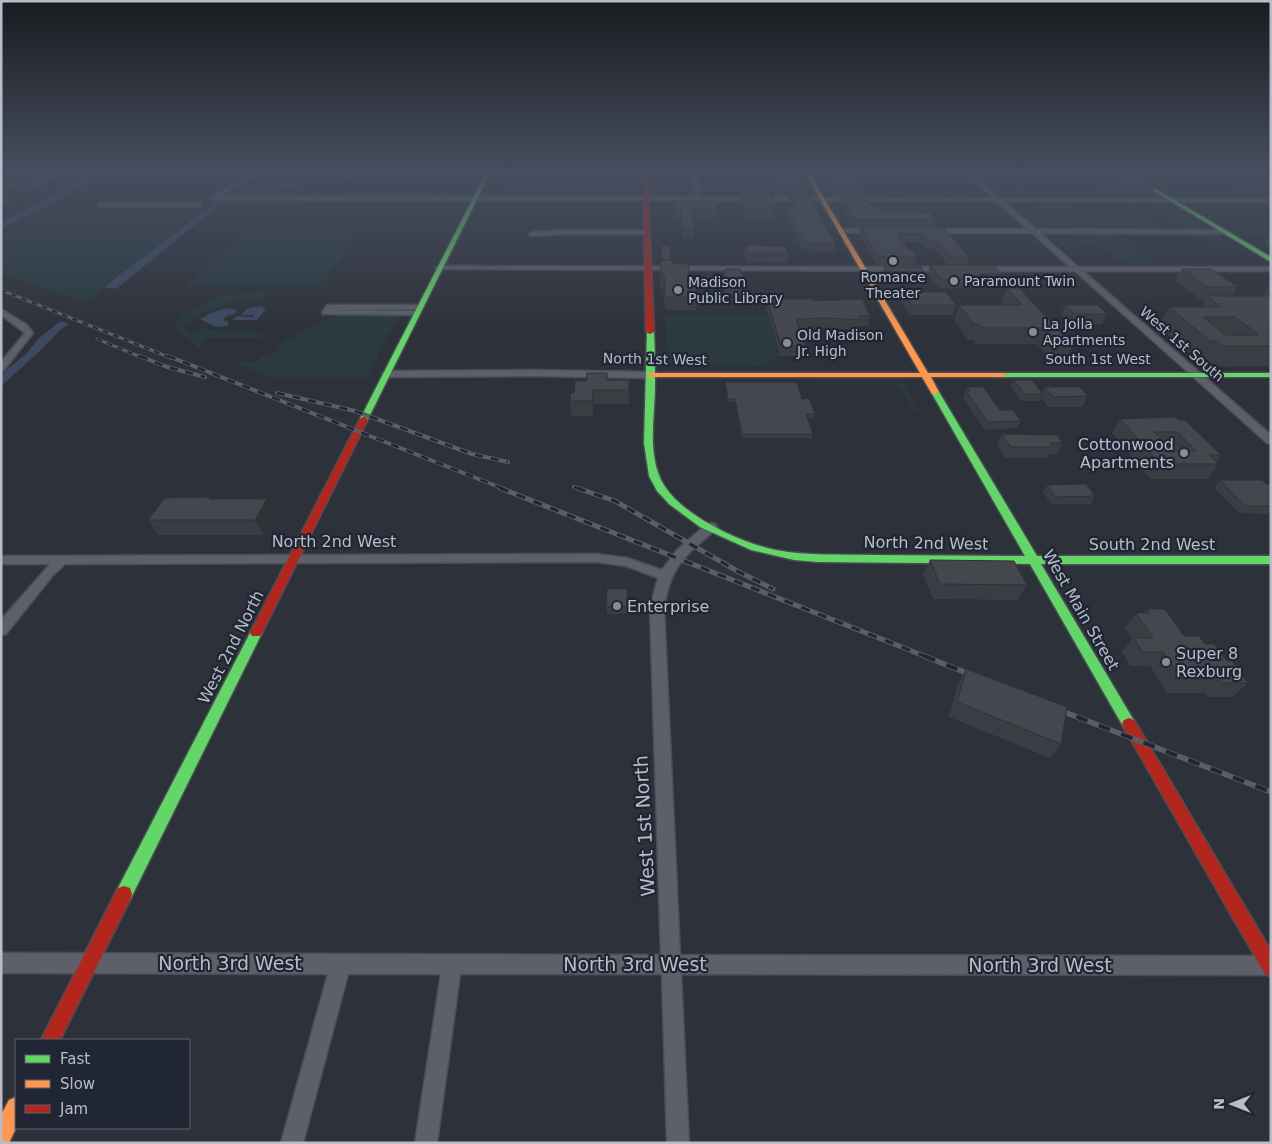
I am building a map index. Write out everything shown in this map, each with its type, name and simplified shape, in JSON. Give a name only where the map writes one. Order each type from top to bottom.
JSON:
[{"type":"main road","name":"West 2nd North","points":[[51,1039],[460,226]]},
{"type":"main road","points":[[647,226],[651,375],[650,444],[655,480],[672,502],[711,527]]},
{"type":"main road","name":"West Main Street","points":[[838,226],[1270,967]]},
{"type":"main road","points":[[1214,226],[1271,260]]},
{"type":"main road","name":"South 1st West","points":[[925,374],[1271,375]]},
{"type":"main road","name":"North 1st West","points":[[651,375],[925,374]]},
{"type":"main road","name":"North 2nd West","points":[[711,527],[740,542],[769,552],[818,558],[1033,560]]},
{"type":"main road","name":"South 2nd West","points":[[1033,560],[1271,560]]},
{"type":"main road","points":[[1,1137],[15,1109]]},
{"type":"street","points":[[940,226],[951,239]]},
{"type":"street","name":"West 1st South","points":[[1028,226],[1271,441]]},
{"type":"street","points":[[841,231],[887,231]]},
{"type":"street","points":[[921,231],[1223,232]]},
{"type":"street","points":[[532,234],[647,232]]},
{"type":"street","points":[[973,267],[1271,268]]},
{"type":"street","points":[[439,268],[952,268]]},
{"type":"street","points":[[330,307],[418,310],[326,312],[330,307]]},
{"type":"street","points":[[1,311],[24,327],[28,333],[1,368]]},
{"type":"street","name":"North 1st West","points":[[386,374],[534,373],[651,375]]},
{"type":"street","name":"West 1st North","points":[[678,1143],[656,608],[664,575],[672,561],[711,527]]},
{"type":"street","name":"North 2nd West","points":[[1,560],[597,558],[627,562],[664,575]]},
{"type":"street","points":[[1,630],[49,572],[62,560]]},
{"type":"street","name":"North 3rd West","points":[[1,962],[1270,967]]},
{"type":"street","points":[[292,1143],[341,963]]},
{"type":"street","points":[[426,1143],[452,964]]},
{"type":"shaded area","points":[[16,226],[182,226],[85,303],[1,273],[1,234]]},
{"type":"shaded area","points":[[1041,226],[1162,226],[1167,230],[1044,229]]},
{"type":"shaded area","points":[[1181,226],[1203,226],[1207,229]]},
{"type":"shaded area","points":[[1271,226],[1271,239],[1250,235],[1241,228]]},
{"type":"shaded area","points":[[247,231],[362,231],[319,286],[185,286]]},
{"type":"shaded area","points":[[1071,233],[1113,233],[1130,246],[1137,246],[1140,249],[1136,249],[1152,261],[1161,263],[1123,263],[1098,246],[1061,246],[1055,241],[1079,241]]},
{"type":"shaded area","points":[[1198,233],[1213,233],[1246,253],[1234,248],[1222,248]]},
{"type":"shaded area","points":[[261,290],[258,293],[269,293],[264,298],[236,298],[226,305],[196,315],[191,319],[194,323],[183,326],[189,332],[201,328],[231,333],[249,330],[265,335],[259,338],[211,338],[201,345],[203,346],[200,349],[174,328],[180,317],[222,295],[254,293]]},
{"type":"shaded area","points":[[337,314],[400,315],[366,379],[278,379],[271,378],[235,363],[237,361],[258,362],[262,356],[272,356],[284,341]]},
{"type":"shaded area","points":[[665,315],[768,316],[780,356],[761,366],[671,365],[668,362]]},
{"type":"shaded area","points":[[815,383],[903,383],[918,411],[907,410],[912,409],[898,386],[890,384],[855,384],[852,386],[850,384],[818,384],[818,387]]},
{"type":"water","points":[[183,226],[193,226],[116,289],[104,287]]},
{"type":"water","points":[[260,306],[266,309],[257,320],[233,320],[237,316],[253,317],[253,315],[241,315],[248,308]]},
{"type":"water","points":[[227,308],[236,309],[235,314],[227,316],[223,320],[229,322],[227,326],[216,327],[200,319],[213,312]]},
{"type":"water","points":[[61,321],[69,324],[60,330],[1,386],[1,374],[26,354],[40,337]]},
{"type":"building","points":[[683,226],[694,226],[694,229],[683,229]]},
{"type":"building","points":[[796,226],[826,226],[836,244],[813,244],[803,241]]},
{"type":"building","points":[[861,227],[943,227],[969,257],[951,257],[937,241],[929,241],[923,234],[897,234],[917,257],[879,257]]},
{"type":"building","points":[[745,245],[785,246],[789,254],[748,254]]},
{"type":"building","points":[[661,246],[670,246],[671,259],[662,259]]},
{"type":"building","points":[[672,260],[673,264],[688,264],[689,276],[694,278],[697,297],[667,297],[665,295],[664,275],[661,275],[660,261]]},
{"type":"building","points":[[930,265],[993,265],[1001,274],[979,274],[981,276],[964,276],[966,279],[942,280]]},
{"type":"building","points":[[884,267],[921,267],[924,272],[886,271]]},
{"type":"building","points":[[726,269],[740,269],[747,285],[727,285],[724,271]]},
{"type":"building","points":[[1182,269],[1211,269],[1238,287],[1208,287]]},
{"type":"building","points":[[1007,288],[1019,288],[1073,345],[1059,345],[1044,328],[982,328],[978,324],[974,324],[959,305],[1022,305]]},
{"type":"building","points":[[903,292],[946,292],[956,305],[912,305]]},
{"type":"building","points":[[1207,296],[1271,296],[1271,346],[1223,346],[1217,341],[1210,341],[1169,307],[1221,307]],"holes":[[[1203,317],[1235,317],[1259,335],[1226,335]]]},
{"type":"building","points":[[767,299],[813,299],[813,301],[862,299],[870,316],[859,316],[861,320],[796,319],[805,346],[781,346]]},
{"type":"building","points":[[1065,305],[1098,305],[1107,314],[1074,314]]},
{"type":"building","points":[[587,373],[607,373],[607,380],[629,380],[629,390],[593,390],[593,401],[570,401],[571,393],[574,393],[575,381],[586,381]]},
{"type":"building","points":[[1014,380],[1032,380],[1043,394],[1024,394]]},
{"type":"building","points":[[725,382],[797,382],[802,399],[809,398],[815,414],[806,414],[813,434],[742,434],[735,399],[728,399]]},
{"type":"building","points":[[967,387],[983,387],[1000,410],[1013,410],[1021,421],[988,422],[966,391],[970,391]]},
{"type":"building","points":[[1045,387],[1080,387],[1088,396],[1053,397]]},
{"type":"building","points":[[1176,417],[1178,420],[1185,420],[1221,455],[1209,455],[1218,464],[1160,464],[1120,419]],"holes":[[[1154,432],[1178,432],[1196,451],[1172,451]]]},
{"type":"building","points":[[1002,434],[1057,435],[1063,443],[1050,443],[1053,447],[1010,447]]},
{"type":"building","points":[[1220,480],[1262,480],[1266,484],[1271,484],[1271,506],[1245,506]]},
{"type":"building","points":[[1086,484],[1095,496],[1055,497],[1047,485]]},
{"type":"building","points":[[210,497],[209,499],[267,499],[255,520],[148,520],[165,498]]},
{"type":"building","points":[[930,560],[1014,561],[1027,585],[940,584]]},
{"type":"building","points":[[607,589],[627,589],[627,607],[606,607]]},
{"type":"building","points":[[1147,609],[1165,609],[1184,636],[1199,636],[1205,644],[1214,644],[1227,661],[1232,661],[1248,683],[1222,683],[1218,678],[1181,678],[1163,652],[1143,652],[1134,638],[1153,638],[1136,613],[1149,613]]},
{"type":"building","points":[[966,669],[1067,707],[1061,744],[957,702]]},
{"type":"railway","points":[[1,290],[171,358]]},
{"type":"railway","points":[[97,339],[143,358]]},
{"type":"railway","points":[[140,356],[167,367],[205,377]]},
{"type":"railway","points":[[168,356],[504,489]]},
{"type":"railway","points":[[277,393],[355,411],[472,454],[508,462]]},
{"type":"railway","points":[[574,487],[581,489]]},
{"type":"railway","points":[[500,488],[927,657]]},
{"type":"railway","points":[[577,488],[615,501],[739,572],[773,589]]},
{"type":"railway","points":[[924,656],[977,677]]},
{"type":"railway","points":[[1054,708],[1271,792]]},
{"type":"traffic: fast","points":[[364,419],[461,226]]},
{"type":"traffic: fast","points":[[1215,226],[1271,260]]},
{"type":"traffic: fast","points":[[650,332],[649,443],[654,476],[661,489],[672,502],[703,524],[755,548],[794,556],[818,558],[1033,560]]},
{"type":"traffic: fast","points":[[1002,375],[1271,375]]},
{"type":"traffic: fast","points":[[935,392],[1129,724]]},
{"type":"traffic: fast","points":[[1033,560],[1271,560]]},
{"type":"traffic: fast","points":[[124,894],[256,633]]},
{"type":"traffic: slow","points":[[838,226],[935,392]]},
{"type":"traffic: slow","points":[[651,375],[1002,375]]},
{"type":"traffic: slow","points":[[1,1137],[15,1109]]},
{"type":"traffic: jam","points":[[647,226],[650,332]]},
{"type":"traffic: jam","points":[[256,633],[364,419]]},
{"type":"traffic: jam","points":[[1129,724],[1271,968]]},
{"type":"traffic: jam","points":[[51,1039],[124,894]]},
{"type":"place","name":"Romance Theater","points":[[893,261]]},
{"type":"place","name":"Paramount Twin","points":[[954,281]]},
{"type":"place","name":"Madison Public Library","points":[[678,290]]},
{"type":"place","name":"La Jolla Apartments","points":[[1033,332]]},
{"type":"place","name":"Old Madison Jr. High","points":[[787,343]]},
{"type":"place","name":"Cottonwood Apartments","points":[[1184,453]]},
{"type":"place","name":"Enterprise","points":[[617,606]]},
{"type":"place","name":"Super 8 Rexburg","points":[[1166,662]]}]
